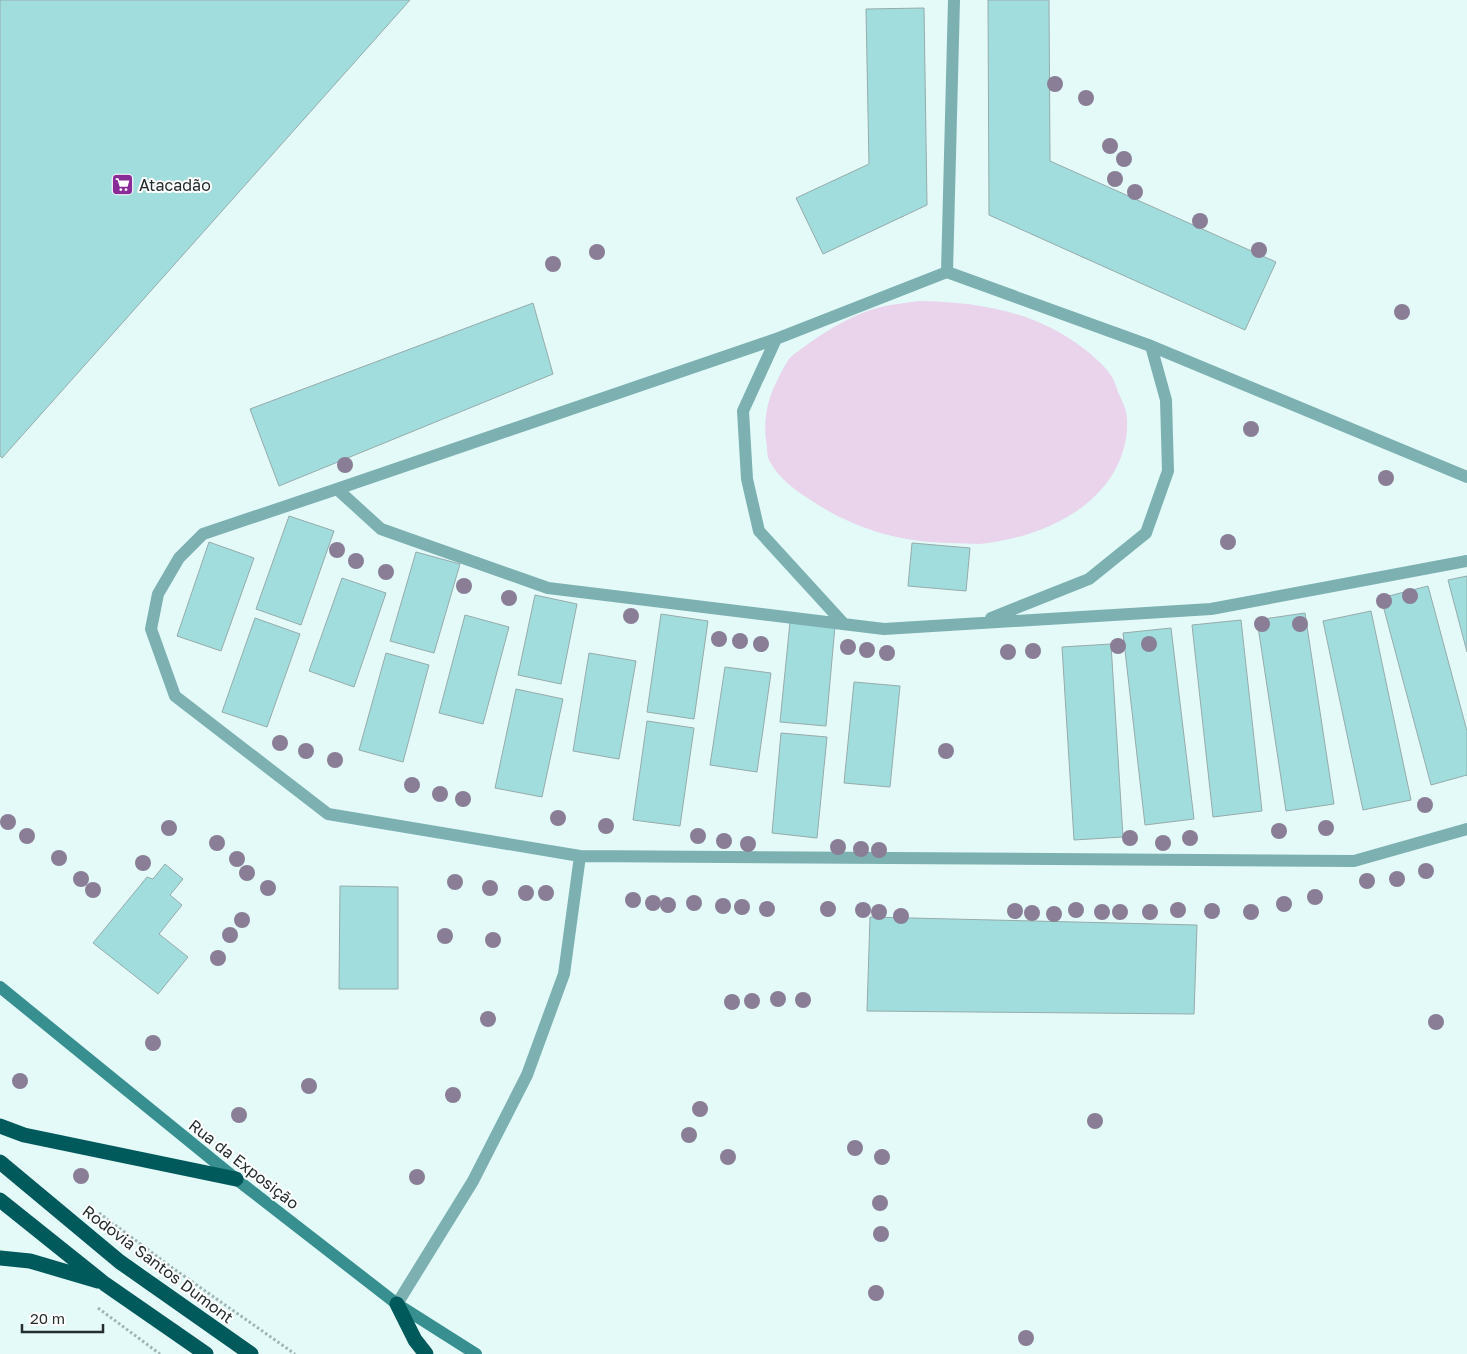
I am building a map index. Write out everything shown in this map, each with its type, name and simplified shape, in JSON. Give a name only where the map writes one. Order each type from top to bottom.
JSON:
[{"type":"highway","points":[[0,1126],[24,1134],[236,1179]]},
{"type":"highway","name":"Rodovia Santos Dumont","points":[[0,1162],[120,1262],[251,1354]]},
{"type":"highway","points":[[0,1200],[105,1284],[206,1354]]},
{"type":"highway","points":[[0,1258],[30,1261],[105,1284]]},
{"type":"highway","points":[[397,1304],[415,1340],[426,1354]]},
{"type":"street","name":"Rua da Exposição","points":[[0,987],[236,1179],[397,1304],[476,1354]]},
{"type":"lane","points":[[947,272],[954,0]]},
{"type":"lane","points":[[1467,477],[1151,346],[947,272],[776,339],[203,534],[179,558],[158,594],[150,630],[175,696],[328,814],[580,856],[1354,861],[1467,829]]},
{"type":"lane","points":[[776,339],[743,411],[747,479],[759,531],[844,624]]},
{"type":"lane","points":[[980,623],[1089,579],[1146,533],[1168,471],[1166,400],[1151,346]]},
{"type":"lane","points":[[337,489],[381,529],[548,588],[884,629],[1211,609],[1467,560]]},
{"type":"lane","points":[[397,1304],[473,1181],[528,1075],[564,974],[580,856]]},
{"type":"path","points":[[95,1210],[181,1275],[295,1354]]},
{"type":"shaded area","points":[[919,301],[984,307],[1026,317],[1065,335],[1101,363],[1114,380],[1126,413],[1127,430],[1126,441],[1119,462],[1108,481],[1094,497],[1070,516],[1026,535],[980,544],[931,542],[893,536],[857,525],[823,508],[785,481],[776,471],[767,455],[766,415],[772,392],[789,359],[816,338],[852,317],[881,307]]},
{"type":"building","name":"Atacadão","points":[[0,0],[410,0],[2,458],[0,456]]},
{"type":"building","points":[[988,0],[1049,0],[1050,161],[1276,262],[1245,330],[989,215]]},
{"type":"building","points":[[924,8],[927,205],[823,254],[796,198],[869,164],[866,9]]},
{"type":"building","points":[[533,303],[553,374],[279,486],[250,409]]},
{"type":"building","points":[[289,516],[334,531],[301,625],[256,609]]},
{"type":"building","points":[[209,542],[254,558],[221,651],[177,636]]},
{"type":"building","points":[[912,543],[970,548],[966,591],[908,586]]},
{"type":"building","points":[[416,552],[460,564],[434,653],[390,641]]},
{"type":"building","points":[[1467,576],[1467,652],[1448,580]]},
{"type":"building","points":[[342,578],[386,593],[354,687],[309,671]]},
{"type":"building","points":[[1428,586],[1467,731],[1467,775],[1431,785],[1381,598]]},
{"type":"building","points":[[535,595],[577,604],[561,684],[518,675]]},
{"type":"building","points":[[1371,611],[1411,800],[1363,810],[1323,621]]},
{"type":"building","points":[[1305,613],[1334,804],[1286,811],[1257,620]]},
{"type":"building","points":[[661,614],[708,621],[694,719],[647,712]]},
{"type":"building","points":[[465,615],[509,627],[483,724],[439,713]]},
{"type":"building","points":[[255,618],[300,634],[267,727],[222,712]]},
{"type":"building","points":[[1241,620],[1262,811],[1213,817],[1192,625]]},
{"type":"building","points":[[790,622],[835,626],[826,726],[780,722]]},
{"type":"building","points":[[1171,628],[1194,819],[1145,825],[1123,633]]},
{"type":"building","points":[[1111,644],[1123,837],[1074,840],[1062,647]]},
{"type":"building","points":[[386,653],[429,665],[403,762],[359,750]]},
{"type":"building","points":[[589,653],[636,661],[619,759],[573,751]]},
{"type":"building","points":[[725,667],[771,673],[757,772],[710,765]]},
{"type":"building","points":[[854,682],[900,686],[890,787],[844,783]]},
{"type":"building","points":[[516,689],[563,699],[542,797],[495,788]]},
{"type":"building","points":[[647,721],[694,728],[680,826],[633,820]]},
{"type":"building","points":[[781,733],[827,737],[817,838],[772,833]]},
{"type":"building","points":[[165,864],[183,879],[170,895],[182,905],[159,934],[188,957],[158,994],[93,943],[147,877],[153,879]]},
{"type":"building","points":[[340,886],[398,887],[398,989],[339,989]]},
{"type":"building","points":[[870,917],[1197,925],[1194,1014],[867,1011]]},
{"type":"place","name":"Atacadão","points":[[123,185]]}]
